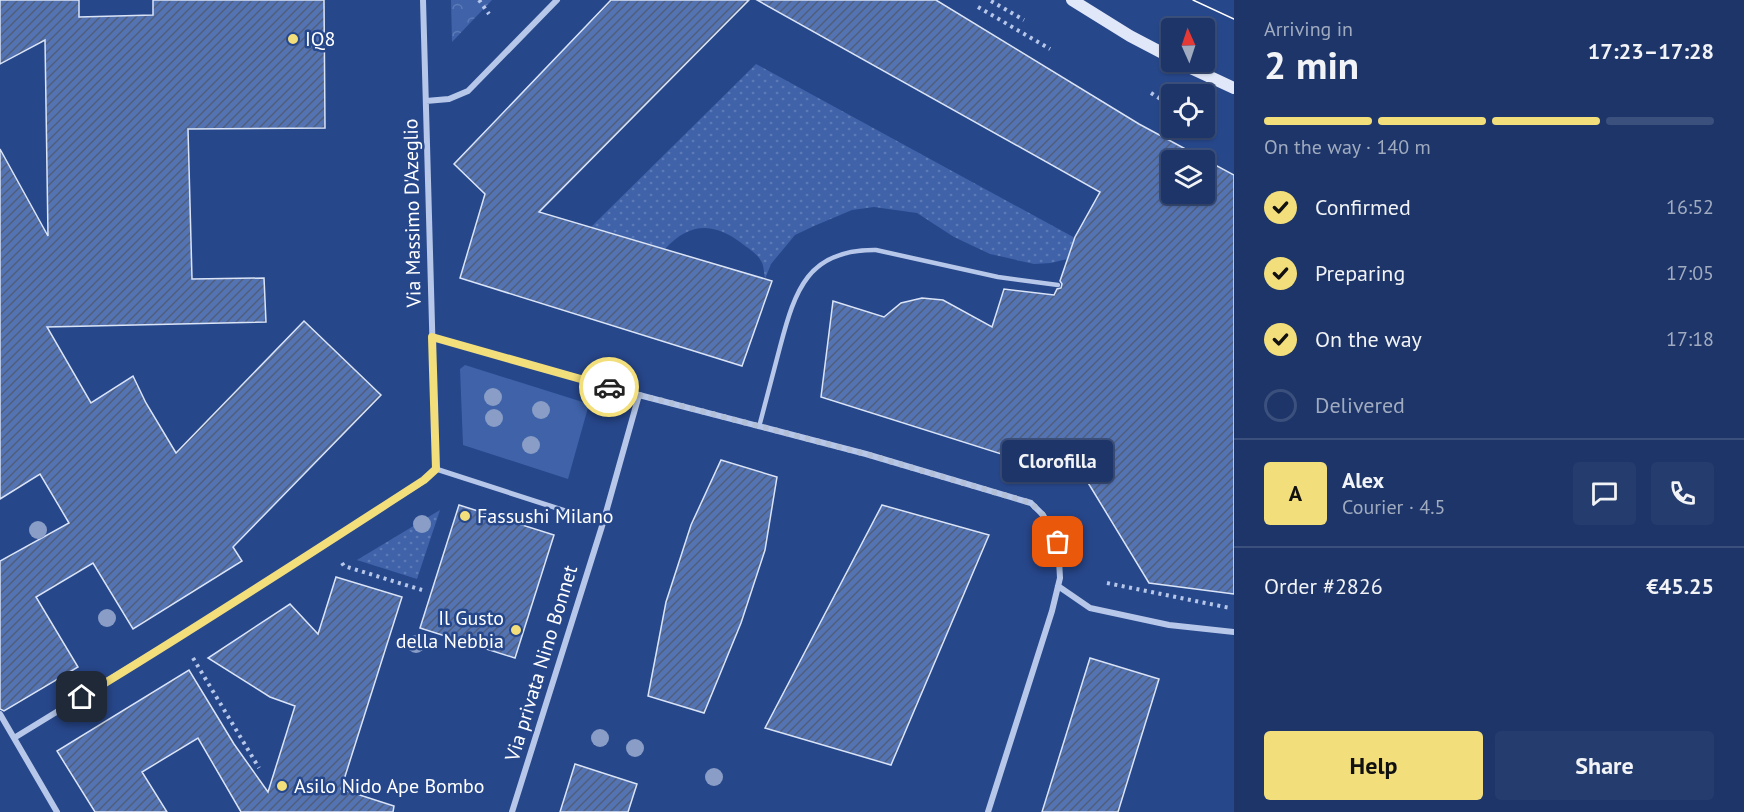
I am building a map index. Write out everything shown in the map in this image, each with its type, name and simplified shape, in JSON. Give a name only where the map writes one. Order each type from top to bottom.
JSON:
[{"type":"main road","points":[[1072,0],[1161,52]]},
{"type":"main road","points":[[1200,72],[1234,88]]},
{"type":"street","name":"Via Massimo D'Azeglio","points":[[423,0],[436,469]]},
{"type":"street","name":"Via Massimo D'Azeglio","points":[[426,101],[449,99],[468,91],[557,0]]},
{"type":"street","points":[[432,337],[639,395],[866,454],[1031,503],[1043,515],[1058,542],[1060,578],[1052,611],[988,812]]},
{"type":"street","name":"Via privata Nino Bonnet","points":[[512,812],[603,523],[639,395]]},
{"type":"street","points":[[14,738],[192,629],[415,486],[436,469],[603,523]]},
{"type":"street","points":[[1058,586],[1090,608],[1169,625],[1234,632]]},
{"type":"street","points":[[0,714],[57,812]]},
{"type":"lane","points":[[759,427],[789,312],[801,286],[820,265],[839,254],[876,250],[998,277],[1058,285]]},
{"type":"path","points":[[479,0],[489,14]]},
{"type":"path","points":[[991,1],[1024,20]]},
{"type":"path","points":[[978,7],[1050,49]]},
{"type":"path","points":[[1151,93],[1161,99]]},
{"type":"path","points":[[342,563],[344,566],[422,590]]},
{"type":"path","points":[[1107,583],[1234,609]]},
{"type":"path","points":[[193,658],[259,768]]},
{"type":"green space","points":[[451,0],[492,0],[452,42]]},
{"type":"green space","points":[[756,64],[1075,238],[1067,259],[1034,264],[990,254],[954,237],[917,213],[874,207],[852,210],[795,235],[771,264],[765,279],[763,265],[757,255],[730,235],[720,231],[701,228],[692,230],[674,240],[665,249],[591,227]]},
{"type":"green space","points":[[465,365],[589,404],[568,479],[463,445],[460,369]]},
{"type":"green space","points":[[440,510],[417,579],[357,560]]},
{"type":"building","points":[[0,0],[79,0],[79,17],[153,15],[153,0],[324,0],[325,128],[188,129],[192,279],[264,278],[266,322],[47,327],[91,403],[133,376],[146,403],[176,453],[304,321],[381,395],[233,547],[242,561],[133,629],[93,563],[36,597],[78,667],[4,711],[0,709],[0,561],[69,523],[40,474],[0,499],[0,149],[48,236],[45,40],[0,64]]},
{"type":"building","points":[[611,0],[749,0],[539,212],[772,281],[742,366],[460,278],[485,194],[454,164]]},
{"type":"building","points":[[757,0],[936,0],[1161,136],[1161,138],[1187,150],[1161,150],[1161,204],[1215,204],[1215,165],[1234,175],[1234,594],[1149,583],[1087,481],[821,397],[833,301],[884,317],[901,303],[922,298],[943,300],[992,327],[1004,289],[1054,295],[1057,289],[1061,288],[1060,281],[1075,237],[1100,192]]},
{"type":"building","points":[[721,460],[777,477],[765,550],[741,623],[704,713],[648,696],[666,602],[691,525]]},
{"type":"building","points":[[459,505],[554,535],[515,658],[420,628]]},
{"type":"building","points":[[882,505],[989,535],[891,765],[765,728]]},
{"type":"building","points":[[336,577],[402,597],[341,789],[394,806],[393,812],[241,812],[198,738],[142,772],[167,812],[95,812],[57,751],[189,670],[234,744],[268,792],[295,706],[270,697],[208,658],[290,604],[318,634]]},
{"type":"building","points":[[1090,658],[1159,679],[1118,812],[1042,812]]},
{"type":"building","points":[[575,764],[637,784],[628,812],[560,812]]},
{"type":"tram line","points":[[1193,0],[1234,19]]},
{"type":"way so far","points":[[609,387],[866,454],[1031,503],[1043,515],[1058,542]]},
{"type":"place","name":"IQ8","points":[[293,39]]},
{"type":"place","name":"Fassushi Milano","points":[[465,516]]},
{"type":"place","name":"Clorofilla","points":[[1058,542]]},
{"type":"place","name":"Il Gusto della Nebbia","points":[[516,630]]},
{"type":"place","name":"Asilo Nido Ape Bombo","points":[[282,786]]},
{"type":"route","points":[[82,697],[328,543],[424,480],[436,469],[432,337],[609,387]]}]
